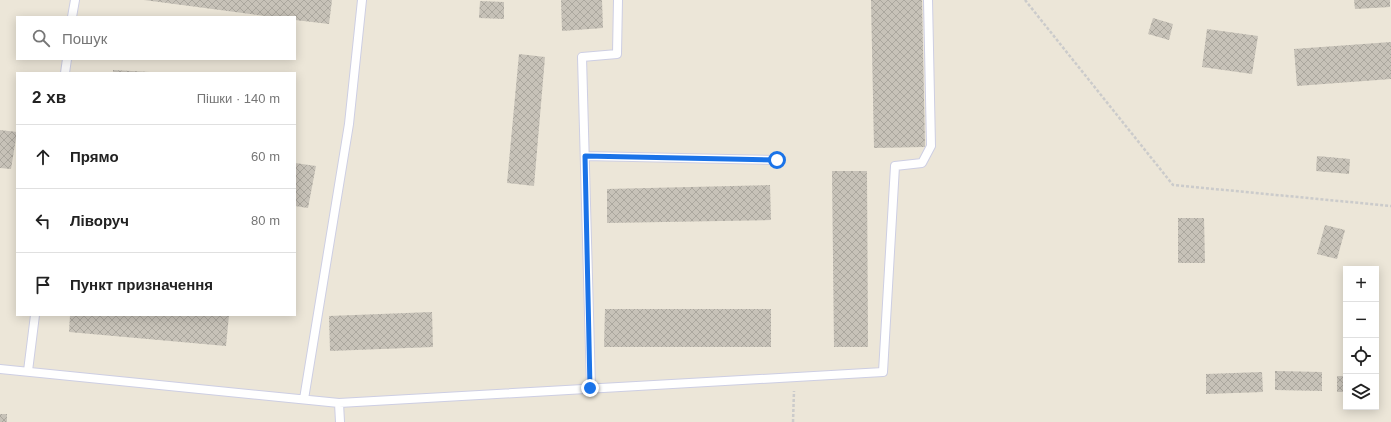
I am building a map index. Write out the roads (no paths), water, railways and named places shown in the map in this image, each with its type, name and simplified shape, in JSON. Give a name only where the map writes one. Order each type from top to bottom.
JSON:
[{"type":"lane","points":[[72,16],[75,0]]},
{"type":"lane","points":[[304,399],[349,124],[362,0]]},
{"type":"lane","points":[[590,388],[582,57],[617,54],[618,0]]},
{"type":"lane","points":[[0,369],[339,403],[883,372],[895,166],[922,163],[931,146],[928,0]]},
{"type":"lane","points":[[65,72],[67,60]]},
{"type":"lane","points":[[585,156],[777,160]]},
{"type":"lane","points":[[28,371],[35,316]]},
{"type":"lane","points":[[339,403],[340,422]]}]
